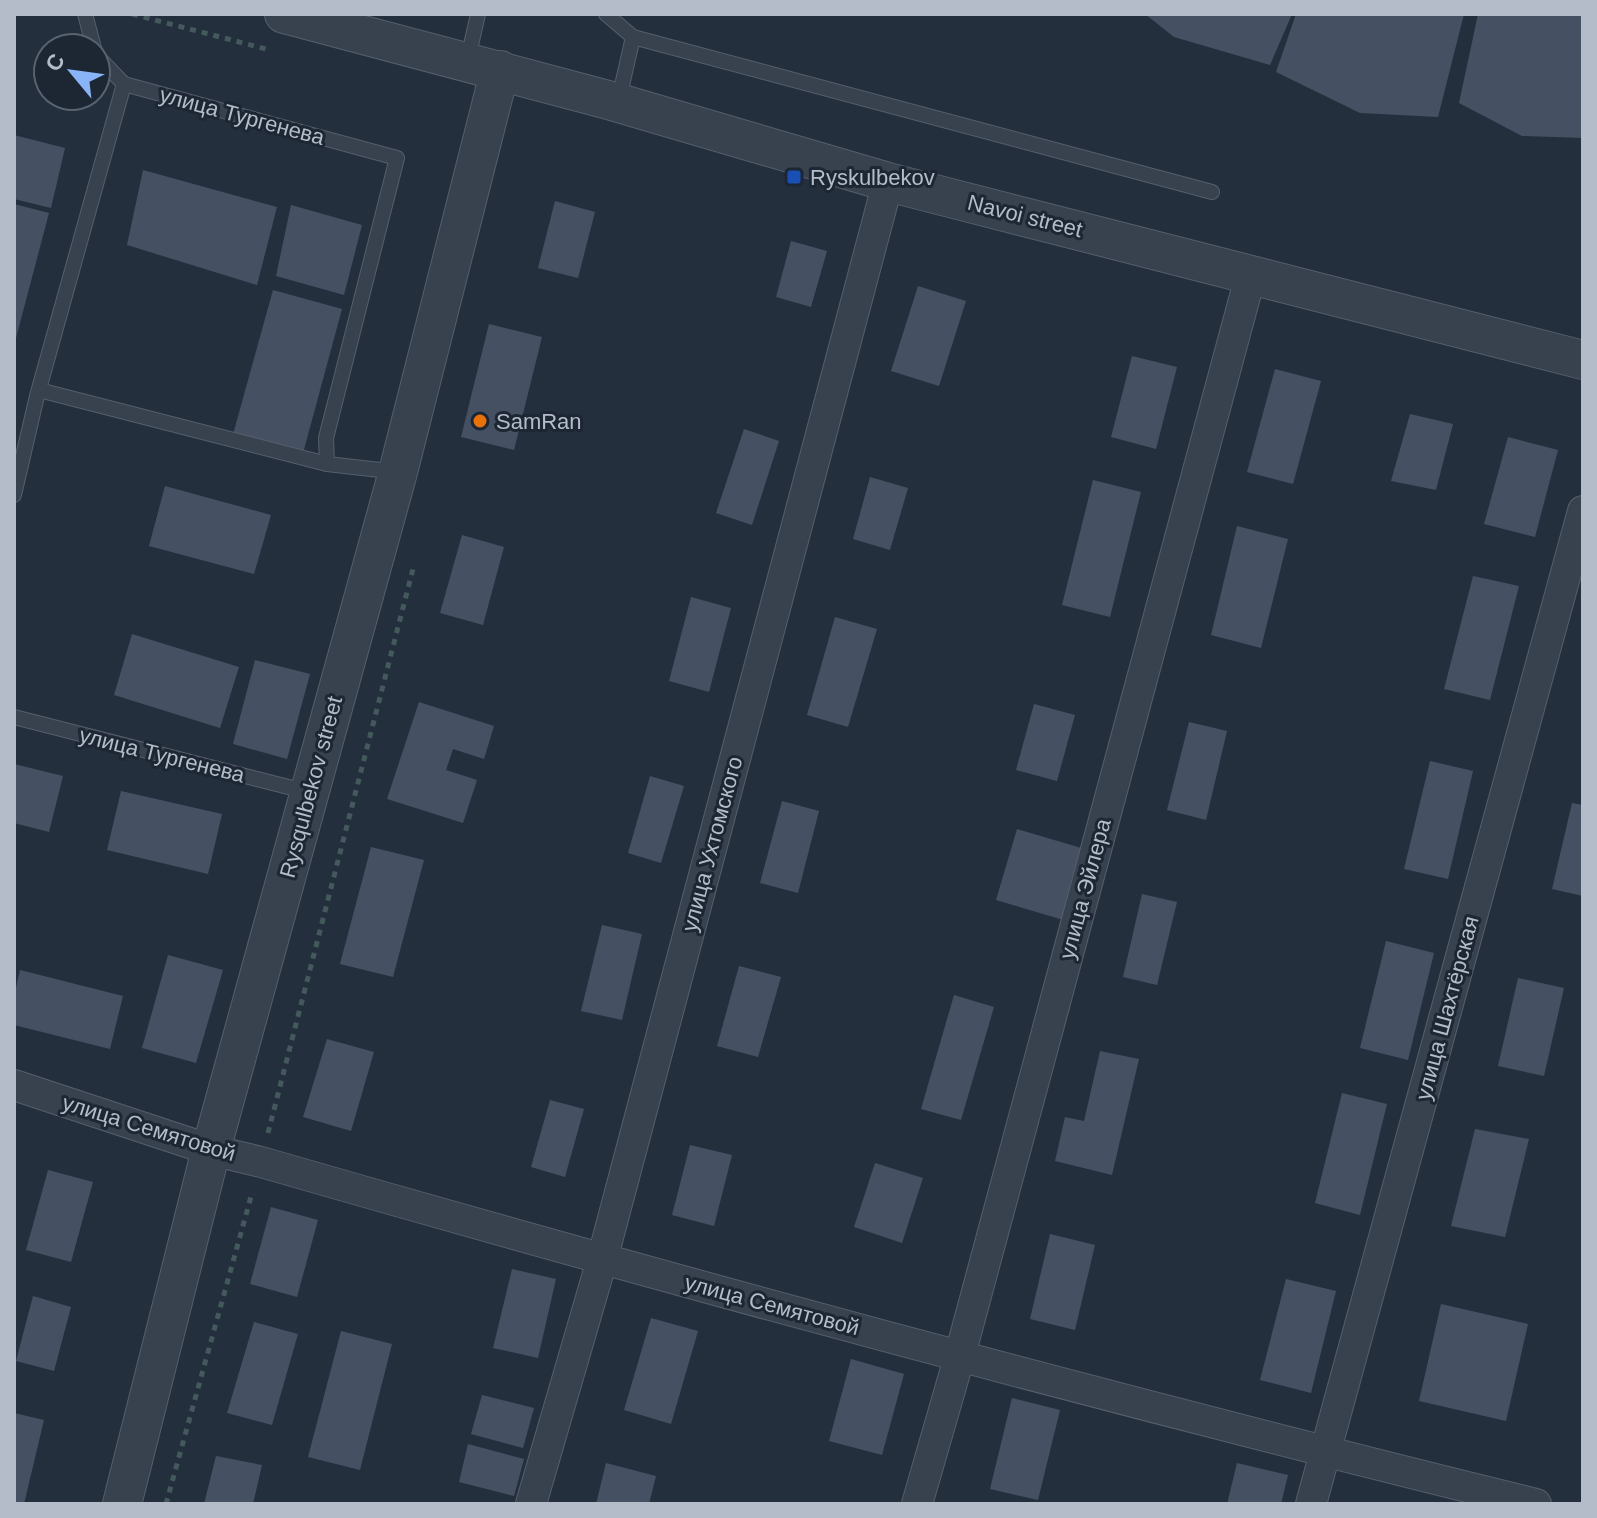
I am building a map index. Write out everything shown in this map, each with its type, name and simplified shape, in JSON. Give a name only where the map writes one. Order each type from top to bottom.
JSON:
[{"type":"street","name":"Navoi street","points":[[284,14],[330,20],[888,182],[1583,360]]},
{"type":"street","name":"Rysqulbekov street","points":[[122,1504],[211,1150],[398,472],[484,67]]},
{"type":"street","name":"улица Ухтомского","points":[[531,1504],[602,1260],[888,182]]},
{"type":"street","name":"улица Эйлера","points":[[917,1504],[960,1355],[1251,274]]},
{"type":"street","name":"улица Шахтёрская","points":[[1311,1504],[1583,511]]},
{"type":"street","name":"улица Семятовой","points":[[14,1085],[211,1150],[602,1260],[1326,1452],[1536,1504]]},
{"type":"lane","points":[[478,14],[484,67]]},
{"type":"lane","points":[[606,14],[633,37],[1212,192]]},
{"type":"lane","points":[[618,103],[633,37]]},
{"type":"lane","points":[[14,495],[18,455],[124,84],[112,72]]},
{"type":"lane","name":"улица Тургенева","points":[[124,84],[397,158],[326,438],[327,464]]},
{"type":"lane","points":[[39,390],[327,464],[398,472]]},
{"type":"lane","name":"улица Тургенева","points":[[14,717],[309,793]]},
{"type":"path","points":[[166,1504],[261,1162],[415,564]]},
{"type":"building","points":[[1145,14],[1292,14],[1270,65],[1174,37]]},
{"type":"building","points":[[1296,14],[1464,14],[1438,117],[1360,113],[1276,72]]},
{"type":"building","points":[[1478,14],[1583,14],[1583,138],[1522,136],[1459,103]]},
{"type":"building","points":[[14,135],[65,148],[51,208],[14,199]]},
{"type":"building","points":[[143,170],[277,207],[257,285],[127,245]]},
{"type":"building","points":[[555,201],[595,212],[578,278],[538,268]]},
{"type":"building","points":[[14,204],[49,213],[15,342],[14,342]]},
{"type":"building","points":[[291,205],[362,225],[344,295],[276,276]]},
{"type":"building","points":[[791,241],[827,251],[811,307],[776,297]]},
{"type":"building","points":[[918,286],[966,301],[939,386],[891,371]]},
{"type":"building","points":[[273,290],[342,309],[302,457],[232,438]]},
{"type":"building","points":[[489,324],[542,337],[514,450],[461,437]]},
{"type":"building","points":[[1132,356],[1177,367],[1156,449],[1111,437]]},
{"type":"building","points":[[1275,369],[1321,381],[1293,484],[1247,472]]},
{"type":"building","points":[[1410,414],[1453,424],[1436,490],[1391,481]]},
{"type":"building","points":[[744,429],[779,441],[752,525],[716,513]]},
{"type":"building","points":[[1508,437],[1558,450],[1535,537],[1484,524]]},
{"type":"building","points":[[870,477],[908,488],[890,550],[853,539]]},
{"type":"building","points":[[1093,480],[1141,492],[1110,617],[1062,605]]},
{"type":"building","points":[[165,486],[271,515],[254,574],[149,546]]},
{"type":"building","points":[[1237,526],[1288,539],[1261,648],[1211,635]]},
{"type":"building","points":[[462,535],[504,547],[483,625],[440,613]]},
{"type":"building","points":[[1473,576],[1519,586],[1490,700],[1444,689]]},
{"type":"building","points":[[691,597],[731,608],[709,692],[669,681]]},
{"type":"building","points":[[835,617],[877,629],[848,727],[807,715]]},
{"type":"building","points":[[132,634],[239,667],[220,728],[114,695]]},
{"type":"building","points":[[255,660],[310,674],[287,759],[233,744]]},
{"type":"building","points":[[419,702],[494,726],[484,759],[453,749],[446,770],[477,780],[463,823],[387,799]]},
{"type":"building","points":[[1034,704],[1075,715],[1057,781],[1016,770]]},
{"type":"building","points":[[1189,722],[1227,731],[1206,820],[1167,810]]},
{"type":"building","points":[[1430,761],[1473,771],[1448,879],[1404,869]]},
{"type":"building","points":[[14,764],[63,776],[49,832],[14,823]]},
{"type":"building","points":[[650,776],[684,786],[661,863],[628,853]]},
{"type":"building","points":[[121,791],[222,814],[208,874],[107,850]]},
{"type":"building","points":[[782,801],[819,811],[798,893],[760,883]]},
{"type":"building","points":[[1572,803],[1583,805],[1583,896],[1552,889]]},
{"type":"building","points":[[1017,829],[1088,850],[1067,921],[996,900]]},
{"type":"building","points":[[371,847],[424,860],[393,977],[340,964]]},
{"type":"building","points":[[1142,894],[1177,902],[1157,985],[1123,977]]},
{"type":"building","points":[[602,925],[642,934],[622,1020],[581,1011]]},
{"type":"building","points":[[1386,941],[1434,953],[1408,1060],[1360,1048]]},
{"type":"building","points":[[168,955],[223,970],[196,1063],[142,1048]]},
{"type":"building","points":[[739,966],[781,977],[758,1057],[717,1046]]},
{"type":"building","points":[[20,970],[123,996],[110,1049],[14,1025],[14,996]]},
{"type":"building","points":[[1518,978],[1564,988],[1544,1076],[1498,1066]]},
{"type":"building","points":[[954,995],[994,1007],[961,1120],[921,1109]]},
{"type":"building","points":[[327,1039],[374,1052],[351,1131],[303,1117]]},
{"type":"building","points":[[1100,1051],[1139,1059],[1112,1175],[1055,1161],[1065,1117],[1084,1121]]},
{"type":"building","points":[[1342,1093],[1387,1104],[1360,1215],[1315,1203]]},
{"type":"building","points":[[550,1100],[584,1109],[565,1177],[531,1167]]},
{"type":"building","points":[[1475,1129],[1529,1139],[1505,1237],[1451,1226]]},
{"type":"building","points":[[690,1145],[732,1155],[714,1226],[672,1215]]},
{"type":"building","points":[[875,1163],[923,1178],[902,1243],[854,1227]]},
{"type":"building","points":[[48,1170],[93,1182],[71,1262],[26,1250]]},
{"type":"building","points":[[271,1207],[318,1220],[297,1297],[250,1284]]},
{"type":"building","points":[[1050,1234],[1095,1245],[1075,1330],[1030,1319]]},
{"type":"building","points":[[512,1269],[556,1279],[538,1358],[493,1348]]},
{"type":"building","points":[[1286,1279],[1336,1291],[1311,1393],[1260,1380]]},
{"type":"building","points":[[33,1296],[71,1307],[54,1371],[16,1361]]},
{"type":"building","points":[[1441,1304],[1528,1324],[1506,1421],[1419,1401]]},
{"type":"building","points":[[651,1318],[698,1331],[671,1424],[624,1410]]},
{"type":"building","points":[[254,1322],[298,1334],[272,1425],[227,1413]]},
{"type":"building","points":[[341,1331],[392,1344],[360,1470],[308,1457]]},
{"type":"building","points":[[851,1359],[904,1374],[882,1455],[829,1441]]},
{"type":"building","points":[[482,1395],[534,1408],[523,1448],[471,1434]]},
{"type":"building","points":[[1012,1398],[1060,1410],[1038,1500],[990,1489]]},
{"type":"building","points":[[14,1413],[44,1420],[24,1504],[14,1504]]},
{"type":"building","points":[[468,1444],[524,1459],[514,1496],[459,1482]]},
{"type":"building","points":[[216,1456],[262,1465],[253,1504],[204,1504]]},
{"type":"building","points":[[606,1463],[656,1476],[649,1504],[596,1504]]},
{"type":"building","points":[[1237,1463],[1288,1475],[1281,1504],[1227,1504]]},
{"type":"place","name":"Ryskulbekov","points":[[794,177]]},
{"type":"place","name":"SamRan","points":[[480,421]]}]
